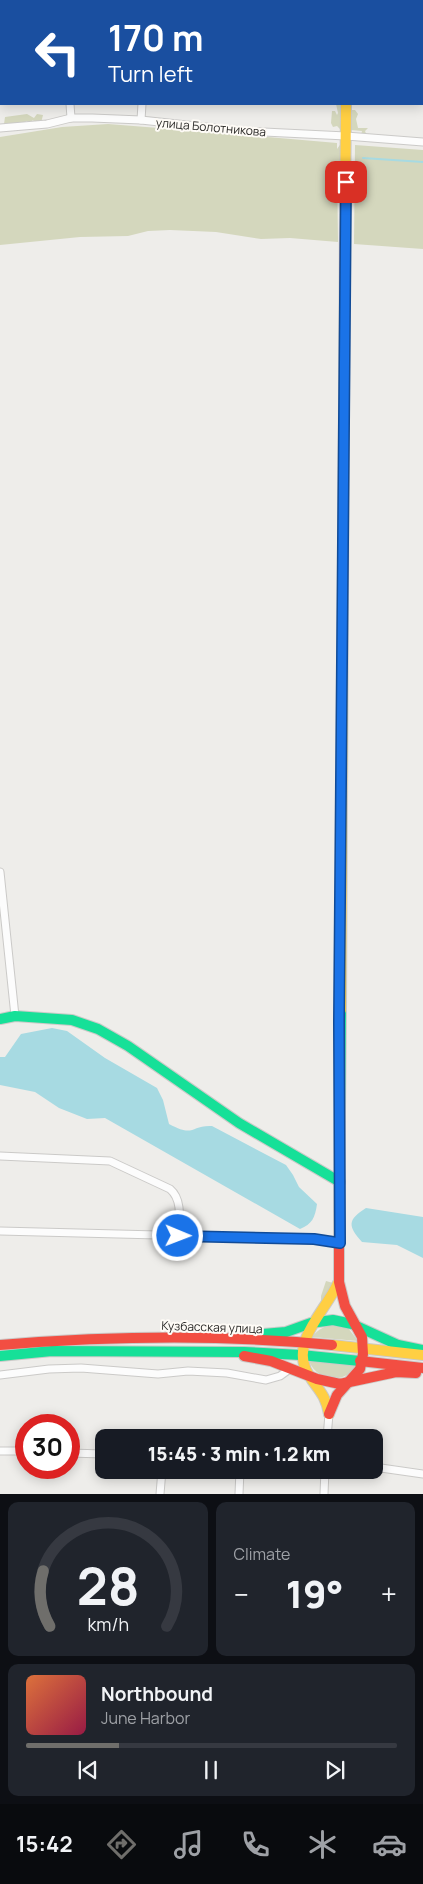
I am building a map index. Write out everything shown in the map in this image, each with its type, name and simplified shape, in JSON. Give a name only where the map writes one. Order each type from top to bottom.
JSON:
[{"type":"street","points":[[70,105],[71,118]]},
{"type":"street","points":[[141,120],[142,105]]},
{"type":"street","points":[[329,1414],[338,1394],[355,1376],[362,1360],[363,1348],[362,1337],[345,1306],[339,1282],[339,1022],[346,105]]},
{"type":"street","name":"улица Болотникова","points":[[0,128],[46,124],[71,118],[141,120],[242,131],[423,142]]},
{"type":"street","points":[[0,872],[15,1016]]},
{"type":"street","points":[[0,1019],[15,1016],[72,1020],[98,1029],[128,1046],[239,1123],[340,1182]]},
{"type":"street","points":[[0,1156],[110,1161],[170,1189],[174,1193],[179,1206],[178,1236]]},
{"type":"street","points":[[0,1231],[314,1239],[340,1243]]},
{"type":"street","points":[[328,1429],[329,1414],[327,1405],[321,1391],[306,1370],[302,1355],[304,1342],[335,1293],[339,1282]]},
{"type":"street","points":[[218,1339],[241,1334],[261,1335],[286,1332],[316,1322],[333,1320],[356,1326],[398,1345],[423,1350]]},
{"type":"street","name":"Кузбасская улица","points":[[0,1345],[50,1340],[135,1337],[304,1342],[423,1355]]},
{"type":"street","name":"Кузбасская улица","points":[[0,1356],[52,1352],[216,1352],[302,1355],[423,1368]]},
{"type":"street","points":[[216,1352],[256,1358],[289,1368],[312,1378],[340,1384],[396,1372],[423,1373]]},
{"type":"street","points":[[0,1375],[49,1369],[81,1368],[158,1374],[188,1371],[227,1373],[266,1380],[280,1376],[287,1372],[289,1368]]},
{"type":"street","points":[[0,1451],[15,1452]]},
{"type":"street","points":[[80,1453],[95,1454]]},
{"type":"street","points":[[383,1468],[423,1474]]},
{"type":"street","points":[[160,1494],[161,1479]]},
{"type":"street","points":[[239,1494],[240,1479]]},
{"type":"street","points":[[324,1494],[325,1479]]},
{"type":"green space","points":[[336,105],[348,105],[351,110],[355,110],[358,114],[356,119],[358,128],[368,128],[365,131],[367,136],[361,135],[362,131],[351,130],[349,122],[343,132],[337,126],[333,127],[331,123],[332,111],[335,111],[337,115]]},
{"type":"green space","points":[[27,114],[34,118],[37,114],[43,115],[41,123],[34,122],[33,120],[31,122],[26,121],[25,124],[7,126],[4,124],[5,117]]},
{"type":"green space","points":[[108,124],[235,134],[235,132],[256,133],[256,136],[337,143],[337,149],[342,142],[341,164],[337,163],[338,242],[290,238],[261,239],[216,232],[170,230],[148,231],[128,236],[80,237],[0,245],[0,137],[62,127]]},
{"type":"green space","points":[[355,145],[423,150],[423,249],[354,244]]},
{"type":"green space","points":[[326,1281],[333,1283],[324,1302],[321,1301],[321,1296]]},
{"type":"green space","points":[[336,1324],[348,1328],[358,1341],[312,1337],[322,1328]]},
{"type":"green space","points":[[309,1361],[357,1364],[346,1375],[340,1378],[332,1378],[318,1373]]},
{"type":"water","points":[[52,1028],[67,1031],[105,1058],[157,1088],[163,1100],[169,1124],[188,1131],[212,1126],[286,1165],[299,1187],[317,1204],[312,1220],[300,1229],[105,1118],[87,1119],[59,1108],[35,1092],[0,1085],[0,1057],[5,1057],[21,1034]]},
{"type":"water","points":[[366,1208],[423,1217],[423,1258],[397,1245],[362,1242],[354,1232],[352,1224],[355,1216]]},
{"type":"waterway","points":[[363,158],[423,162]]},
{"type":"traffic: fast","points":[[339,1213],[341,1010]]},
{"type":"traffic: fast","points":[[0,1019],[15,1016],[72,1020],[98,1029],[128,1046],[239,1123],[340,1182]]},
{"type":"traffic: fast","points":[[251,1335],[286,1332],[311,1323],[333,1320],[352,1324],[398,1345],[423,1350]]},
{"type":"traffic: fast","points":[[0,1356],[52,1351],[244,1352],[360,1361]]},
{"type":"traffic: slow","points":[[345,213],[346,105]]},
{"type":"traffic: slow","points":[[341,1010],[343,597]]},
{"type":"traffic: slow","points":[[329,1414],[325,1400],[306,1370],[303,1358],[307,1336],[338,1283]]},
{"type":"traffic: slow","points":[[332,1345],[423,1355]]},
{"type":"traffic: jam","points":[[343,597],[345,213]]},
{"type":"traffic: jam","points":[[329,1414],[337,1395],[360,1369],[363,1354],[362,1337],[345,1306],[339,1282],[339,1213]]},
{"type":"traffic: jam","points":[[0,1345],[125,1338],[249,1339],[332,1345]]},
{"type":"traffic: jam","points":[[244,1356],[271,1361],[317,1379],[340,1384],[396,1372],[416,1373]]},
{"type":"traffic: jam","points":[[360,1361],[423,1368]]},
{"type":"route","points":[[178,1236],[314,1239],[340,1243],[339,1022],[346,182]]}]
